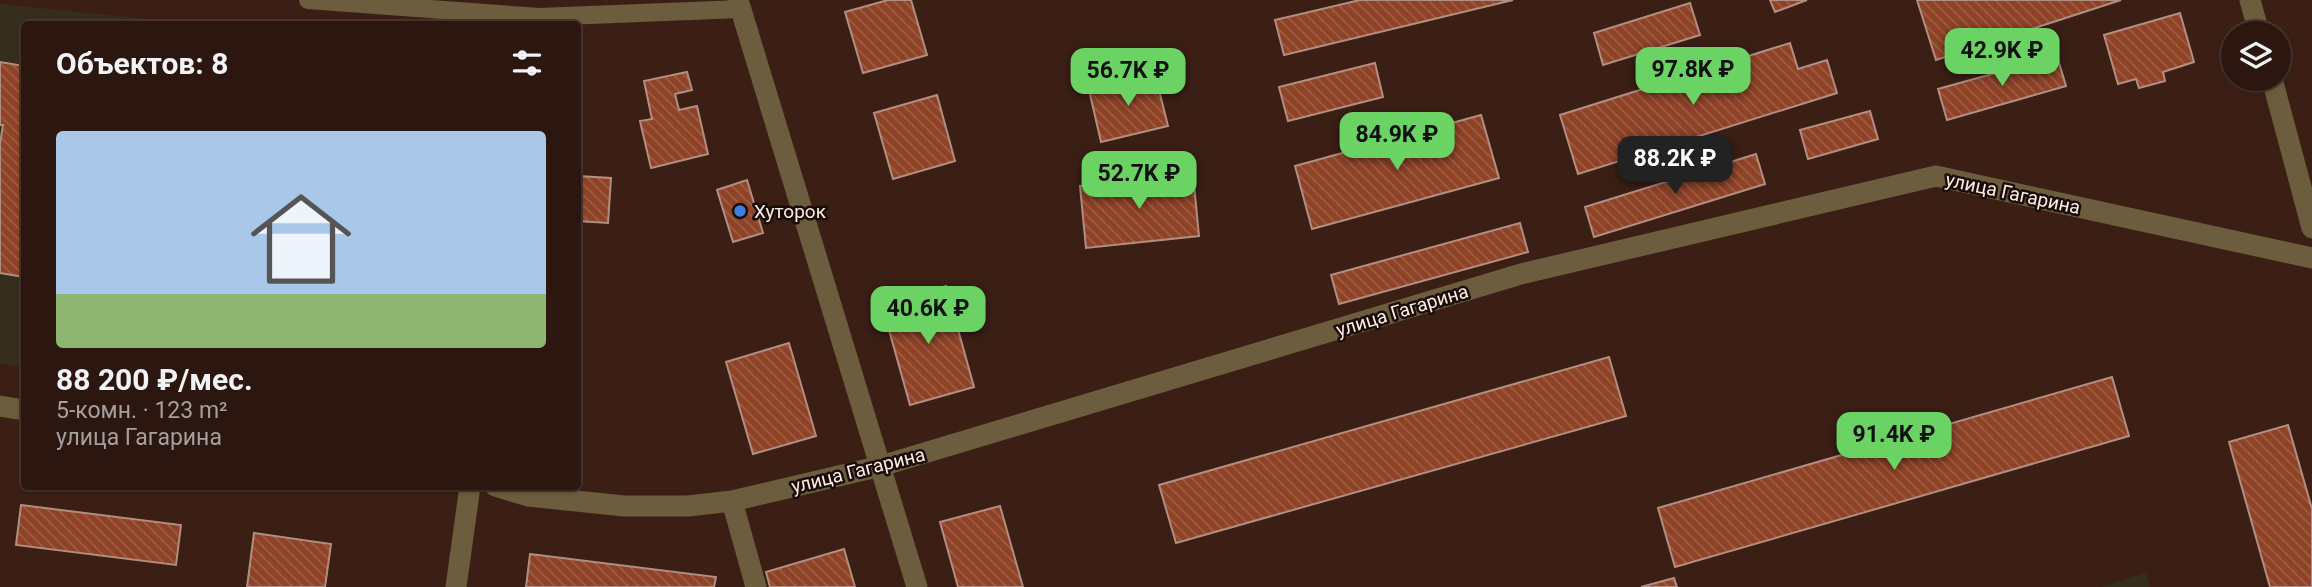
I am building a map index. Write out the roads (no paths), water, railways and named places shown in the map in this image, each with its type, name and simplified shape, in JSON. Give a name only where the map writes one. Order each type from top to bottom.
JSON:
[{"type":"street","points":[[2250,0],[2256,21]]},
{"type":"street","points":[[740,5],[917,587]]},
{"type":"street","points":[[2275,91],[2312,228]]},
{"type":"street","name":"улица Гагарина","points":[[508,490],[528,496],[624,506],[688,506],[732,501],[881,466],[1521,274],[1936,176],[2312,258]]},
{"type":"street","points":[[0,406],[21,410]]},
{"type":"street","points":[[456,587],[469,490]]},
{"type":"street","points":[[732,501],[756,587]]},
{"type":"lane","points":[[308,0],[539,17],[740,5]]},
{"type":"place","name":"Хуторок","points":[[740,211]]}]
